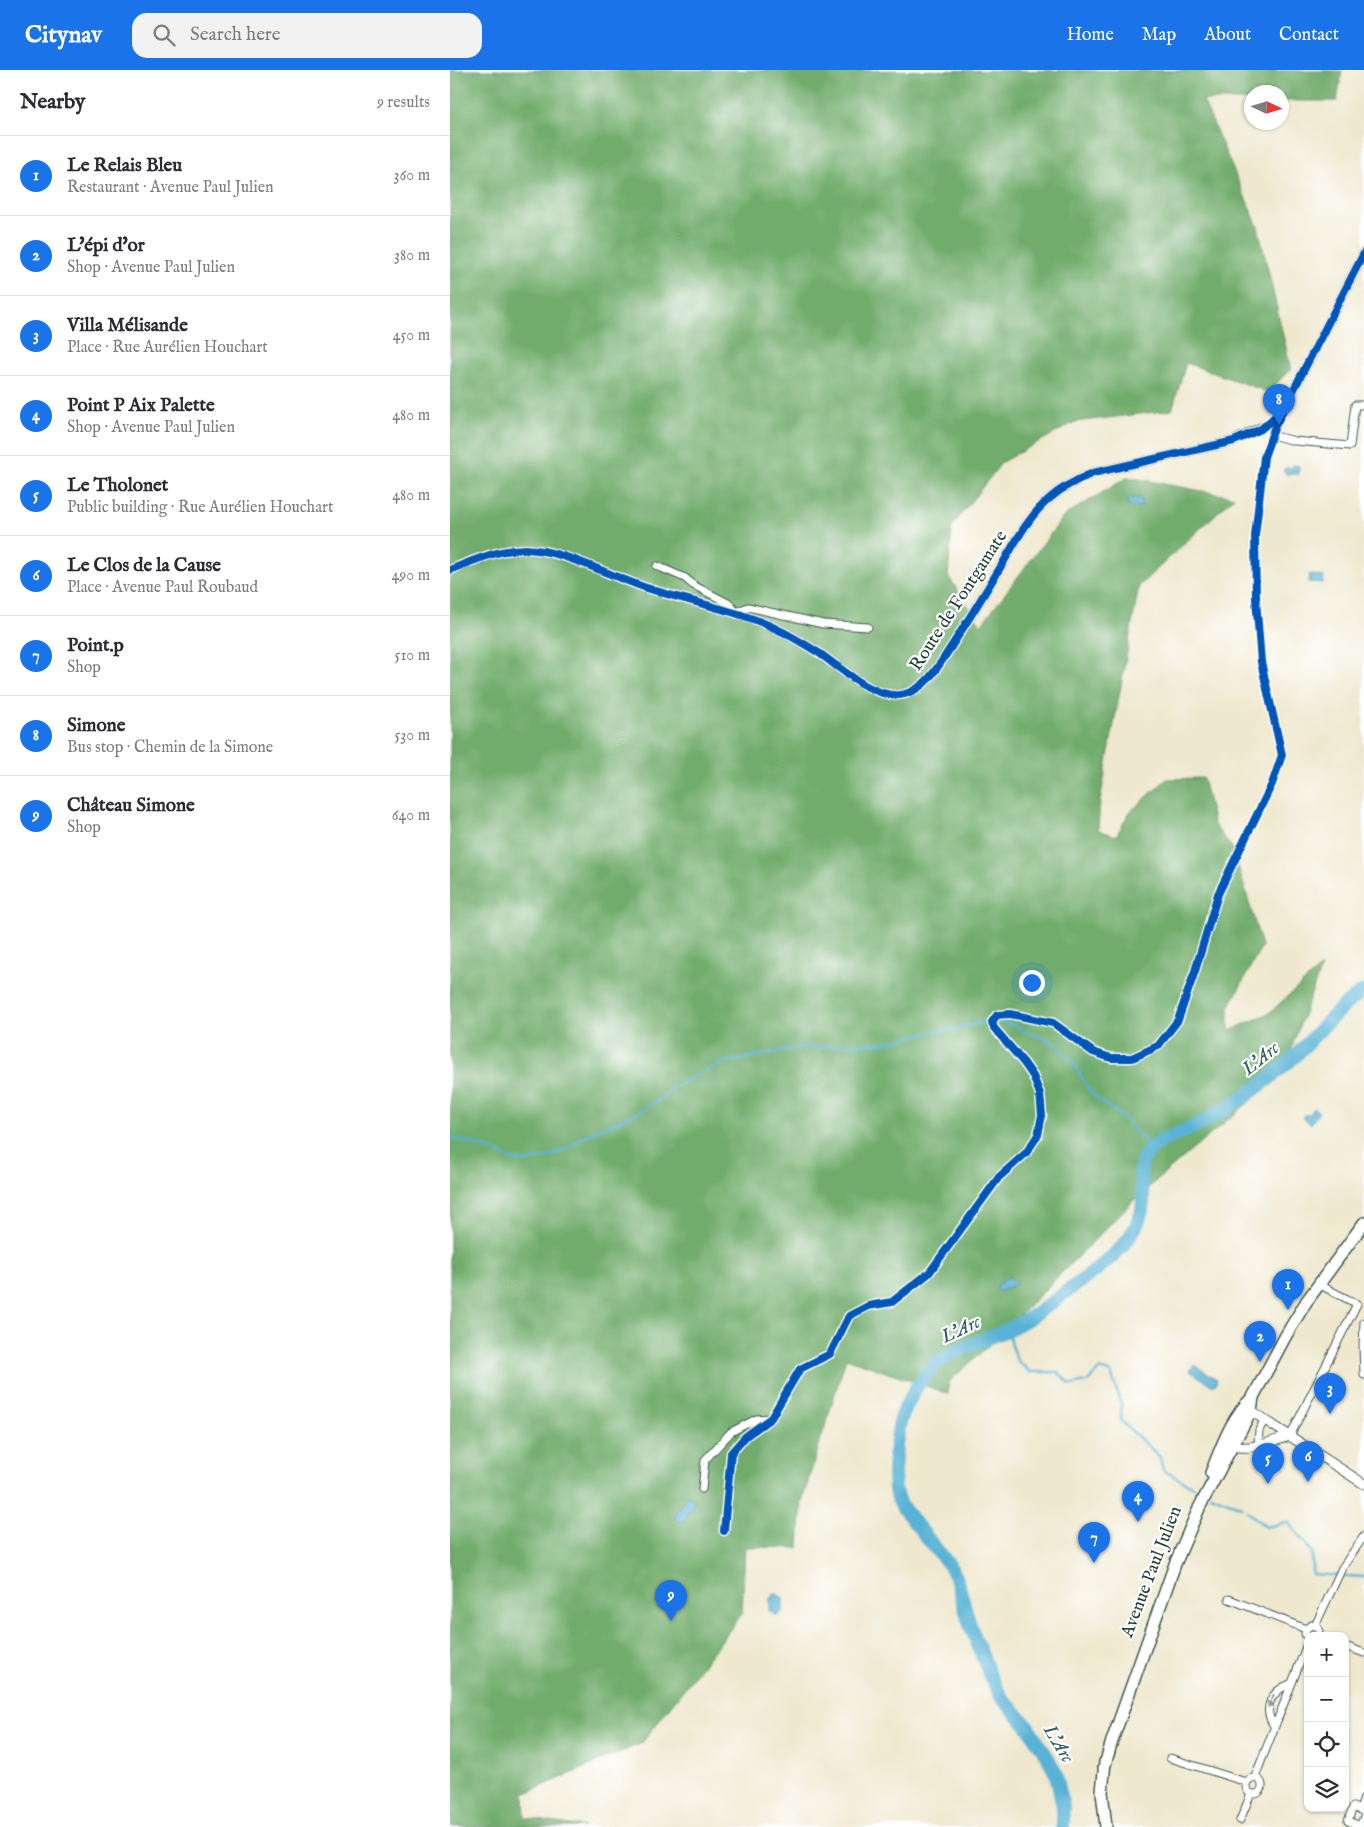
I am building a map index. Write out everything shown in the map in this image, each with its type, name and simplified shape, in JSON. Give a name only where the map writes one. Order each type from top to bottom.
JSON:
[{"type":"main road","name":"Avenue Paul Julien","points":[[1205,1491],[1221,1448],[1253,1397],[1285,1337],[1306,1302],[1364,1223]]},
{"type":"main road","name":"Avenue Paul Julien","points":[[1106,1827],[1102,1792],[1108,1737],[1172,1563],[1205,1491],[1233,1446],[1244,1410]]},
{"type":"street","points":[[724,1531],[731,1453],[746,1436],[771,1418],[800,1369],[830,1354],[849,1316],[868,1306],[892,1302],[929,1273],[999,1177],[1026,1153],[1038,1135],[1042,1115],[1040,1094],[1024,1063],[994,1028],[992,1022],[996,1015],[1010,1014],[1053,1023],[1093,1052],[1110,1058],[1132,1058],[1158,1046],[1178,1020],[1218,894],[1272,784],[1282,755],[1261,662],[1256,599],[1255,536],[1258,496],[1264,457],[1271,435],[1283,410],[1364,253]]},
{"type":"street","points":[[1271,435],[1295,441],[1350,446],[1355,405],[1364,405]]},
{"type":"street","name":"Route de Fontgamate","points":[[450,570],[487,556],[507,551],[526,549],[546,552],[653,590],[736,612],[784,632],[819,653],[856,680],[876,691],[890,695],[904,695],[916,690],[938,667],[1026,526],[1047,500],[1061,489],[1093,473],[1234,440],[1261,429],[1283,410]]},
{"type":"street","points":[[657,566],[685,578],[693,585],[730,604],[736,612],[748,607],[823,624],[868,627]]},
{"type":"street","points":[[1233,1446],[1240,1448],[1258,1445],[1290,1436],[1361,1306],[1320,1285]]},
{"type":"street","points":[[1364,1322],[1364,1375]]},
{"type":"street","points":[[1244,1410],[1265,1419],[1364,1484]]},
{"type":"street","points":[[702,1489],[704,1460],[731,1432],[756,1419],[771,1418]]},
{"type":"street","points":[[1258,1445],[1259,1430],[1265,1419]]},
{"type":"street","points":[[1316,1626],[1342,1568],[1364,1536]]},
{"type":"street","points":[[1229,1599],[1306,1629]]},
{"type":"street","points":[[1305,1632],[1311,1625],[1316,1626]]},
{"type":"street","points":[[1316,1626],[1319,1632]]},
{"type":"street","points":[[1349,1647],[1364,1653]]},
{"type":"street","points":[[1256,1778],[1274,1726],[1304,1651]]},
{"type":"street","points":[[1274,1726],[1268,1709],[1276,1691],[1290,1684]]},
{"type":"street","points":[[1170,1758],[1246,1782]]},
{"type":"street","points":[[1250,1778],[1256,1778],[1260,1780],[1262,1788],[1259,1792],[1251,1794],[1246,1788],[1246,1782],[1250,1778]]},
{"type":"street","points":[[1240,1820],[1251,1794]]},
{"type":"street","points":[[1364,1798],[1362,1810],[1353,1807],[1348,1821],[1360,1826],[1364,1817]]},
{"type":"green space","points":[[450,70],[1342,71],[1337,101],[1289,101],[1289,85],[1244,85],[1244,100],[1203,100],[1258,227],[1291,369],[1268,392],[1186,363],[1172,410],[1075,422],[1002,462],[952,526],[948,576],[981,625],[1065,515],[1128,477],[1234,497],[1139,586],[1100,801],[1098,830],[1116,836],[1129,813],[1167,779],[1203,778],[1214,825],[1233,849],[1262,946],[1229,1007],[1229,1031],[1269,1013],[1321,967],[1282,1074],[1138,1196],[1000,1335],[949,1382],[948,1394],[846,1358],[802,1501],[799,1548],[745,1547],[742,1614],[642,1743],[524,1794],[525,1818],[584,1827],[450,1827]]},
{"type":"water","points":[[1293,465],[1299,466],[1298,474],[1286,474],[1284,472],[1285,468],[1292,468]]},
{"type":"water","points":[[1141,498],[1142,507],[1127,506],[1127,499]]},
{"type":"water","points":[[1309,574],[1324,577],[1323,583],[1308,582]]},
{"type":"water","points":[[1313,1108],[1319,1112],[1311,1124],[1302,1118],[1305,1114],[1308,1116]]},
{"type":"water","points":[[1009,1276],[1016,1284],[999,1292],[995,1287]]},
{"type":"water","points":[[1194,1365],[1217,1379],[1216,1384],[1213,1386],[1190,1371]]},
{"type":"water","points":[[687,1495],[695,1500],[683,1523],[674,1518]]},
{"type":"water","points":[[774,1594],[783,1598],[783,1611],[778,1615],[774,1615],[772,1611],[769,1611],[770,1598]]},
{"type":"waterway","name":"L'Arc","points":[[1063,1827],[1063,1807],[1056,1774],[1048,1758],[1026,1724],[1002,1698],[991,1678],[970,1625],[956,1577],[949,1565],[897,1498],[894,1481],[895,1458],[897,1436],[902,1415],[922,1379],[940,1361],[1028,1319],[1096,1270],[1121,1248],[1139,1220],[1143,1202],[1141,1165],[1143,1159],[1154,1146],[1167,1138],[1204,1122],[1253,1090],[1288,1063],[1337,1012],[1364,991]]},
{"type":"waterway","points":[[450,1137],[495,1151],[510,1159],[527,1162],[548,1157],[567,1149],[583,1137],[639,1112],[658,1101],[674,1087],[721,1063],[808,1046],[822,1047],[892,1042],[921,1034],[985,1022],[990,1019]]},
{"type":"waterway","points":[[1000,1022],[1013,1025],[1056,1044],[1077,1068],[1087,1087],[1098,1100],[1119,1114],[1152,1148]]},
{"type":"waterway","points":[[1007,1330],[1017,1360],[1030,1372],[1058,1372],[1071,1385],[1087,1382],[1100,1369],[1111,1373],[1121,1403],[1121,1421],[1160,1457],[1163,1470],[1203,1492]]},
{"type":"waterway","points":[[1210,1495],[1242,1507]]},
{"type":"waterway","points":[[1247,1511],[1266,1527],[1288,1522],[1312,1552],[1312,1574],[1364,1577]]},
{"type":"cycle path","points":[[724,1531],[731,1453],[746,1436],[771,1418],[800,1369],[830,1354],[849,1316],[868,1306],[892,1302],[929,1273],[999,1177],[1026,1153],[1038,1135],[1042,1115],[1040,1094],[1033,1076],[1024,1063],[994,1028],[992,1022],[997,1015],[1010,1014],[1053,1023],[1093,1052],[1111,1058],[1132,1058],[1158,1046],[1178,1020],[1218,894],[1272,784],[1282,755],[1261,662],[1256,599],[1255,536],[1264,457],[1275,426],[1364,253]]},
{"type":"cycle path","points":[[450,570],[478,559],[516,549],[557,554],[638,585],[737,613],[769,625],[815,650],[848,675],[871,688],[894,695],[905,694],[920,687],[937,668],[971,616],[1023,529],[1035,513],[1059,491],[1093,473],[1234,441],[1261,429],[1277,415]]},
{"type":"place","name":"Simone","points":[[1279,425]]},
{"type":"place","name":"Le Relais Bleu","points":[[1288,1310]]},
{"type":"place","name":"L'épi d'or","points":[[1260,1362]]},
{"type":"place","name":"Villa Mélisande","points":[[1330,1414]]},
{"type":"place","name":"Le Clos de la Cause","points":[[1308,1482]]},
{"type":"place","name":"Le Tholonet","points":[[1268,1484]]},
{"type":"place","name":"Point P Aix Palette","points":[[1138,1522]]},
{"type":"place","name":"Point.p","points":[[1094,1563]]},
{"type":"place","name":"Château Simone","points":[[671,1621]]}]
